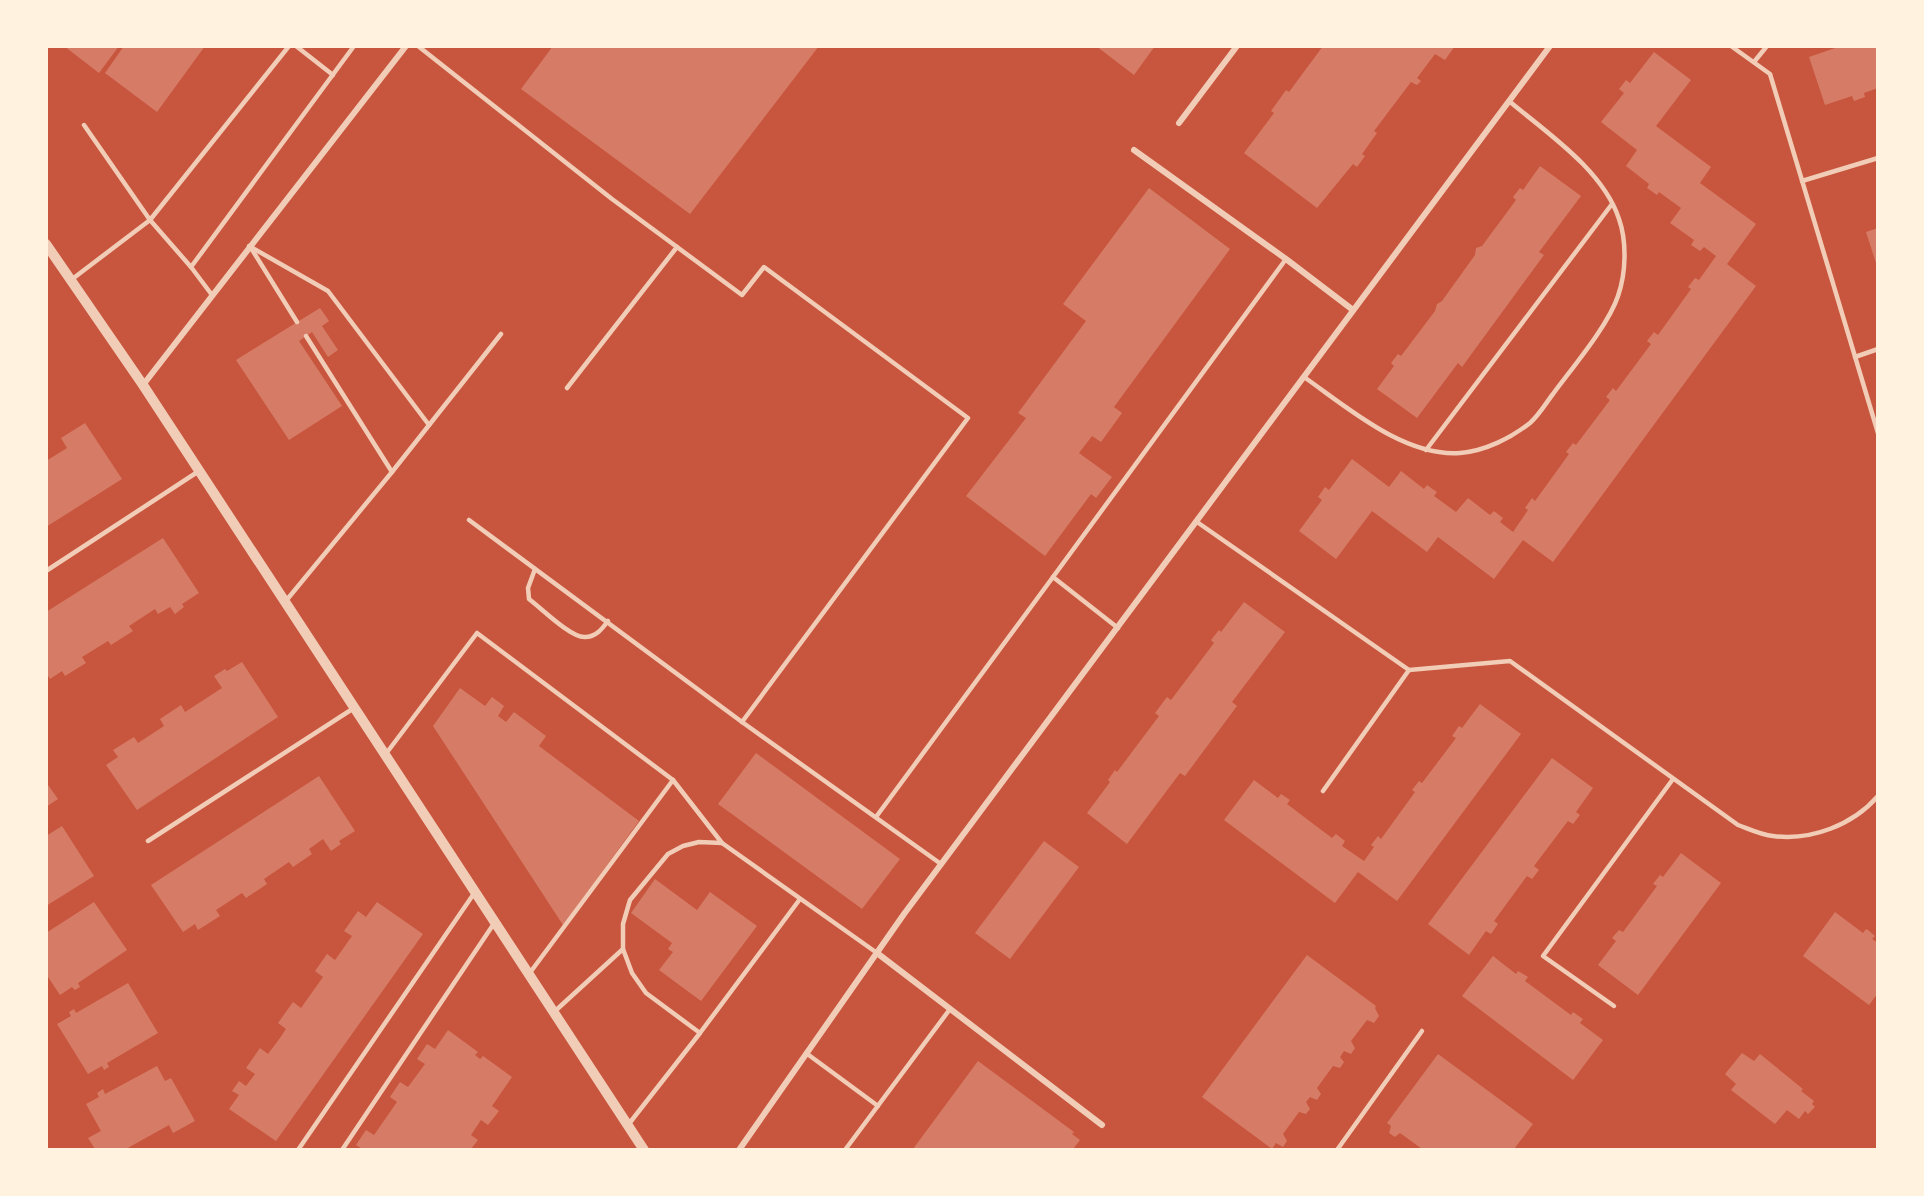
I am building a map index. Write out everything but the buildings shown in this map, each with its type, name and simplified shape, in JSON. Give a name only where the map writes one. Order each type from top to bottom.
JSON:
[{"type":"street","points":[[143,385],[406,46]]},
{"type":"street","points":[[1179,123],[1237,46]]},
{"type":"street","points":[[739,1149],[941,864],[1550,46]]},
{"type":"street","points":[[1134,150],[1353,310]]},
{"type":"street","points":[[46,244],[143,385],[644,1149]]},
{"type":"street","points":[[877,953],[1102,1125]]},
{"type":"lane","points":[[71,280],[150,220],[289,46]]},
{"type":"lane","points":[[296,46],[333,75]]},
{"type":"lane","points":[[191,267],[354,46]]},
{"type":"lane","points":[[418,46],[612,199],[742,296],[764,267],[968,418],[742,722]]},
{"type":"lane","points":[[1731,46],[1770,74],[1878,433]]},
{"type":"lane","points":[[1754,62],[1767,46]]},
{"type":"lane","points":[[1304,377],[1385,434],[1426,450],[1460,453],[1499,443],[1532,422],[1538,414],[1600,330],[1618,296],[1625,258],[1620,220],[1602,185],[1575,157],[1509,101]]},
{"type":"lane","points":[[84,125],[150,220],[191,267],[212,296]]},
{"type":"lane","points":[[1802,181],[1878,158]]},
{"type":"lane","points":[[1426,450],[1612,204]]},
{"type":"lane","points":[[249,246],[297,322]]},
{"type":"lane","points":[[249,246],[328,291],[429,425]]},
{"type":"lane","points":[[567,388],[677,247]]},
{"type":"lane","points":[[876,817],[1286,259]]},
{"type":"lane","points":[[285,602],[501,334]]},
{"type":"lane","points":[[306,336],[392,472]]},
{"type":"lane","points":[[1855,357],[1878,349]]},
{"type":"lane","points":[[46,572],[199,471]]},
{"type":"lane","points":[[469,520],[742,722],[941,864]]},
{"type":"lane","points":[[1197,522],[1409,670],[1509,661],[1738,825],[1773,836],[1810,836],[1846,823],[1878,796]]},
{"type":"lane","points":[[535,569],[528,588],[530,598],[571,632],[583,638],[597,634],[608,621]]},
{"type":"lane","points":[[1053,577],[1118,628]]},
{"type":"lane","points":[[385,755],[477,633],[673,780],[722,843],[877,953]]},
{"type":"lane","points":[[1323,791],[1409,670]]},
{"type":"lane","points":[[148,842],[354,708]]},
{"type":"lane","points":[[1614,1006],[1543,956],[1673,779]]},
{"type":"lane","points":[[529,974],[673,780]]},
{"type":"lane","points":[[700,1033],[646,993],[632,973],[623,949],[623,924],[630,900],[668,854],[682,846],[699,842],[722,843]]},
{"type":"lane","points":[[298,1149],[475,892]]},
{"type":"lane","points":[[628,1125],[700,1033],[800,898]]},
{"type":"lane","points":[[342,1149],[495,922]]},
{"type":"lane","points":[[554,1012],[623,949]]},
{"type":"lane","points":[[845,1149],[950,1009]]},
{"type":"lane","points":[[1337,1149],[1422,1031]]},
{"type":"lane","points":[[806,1053],[878,1106]]}]
